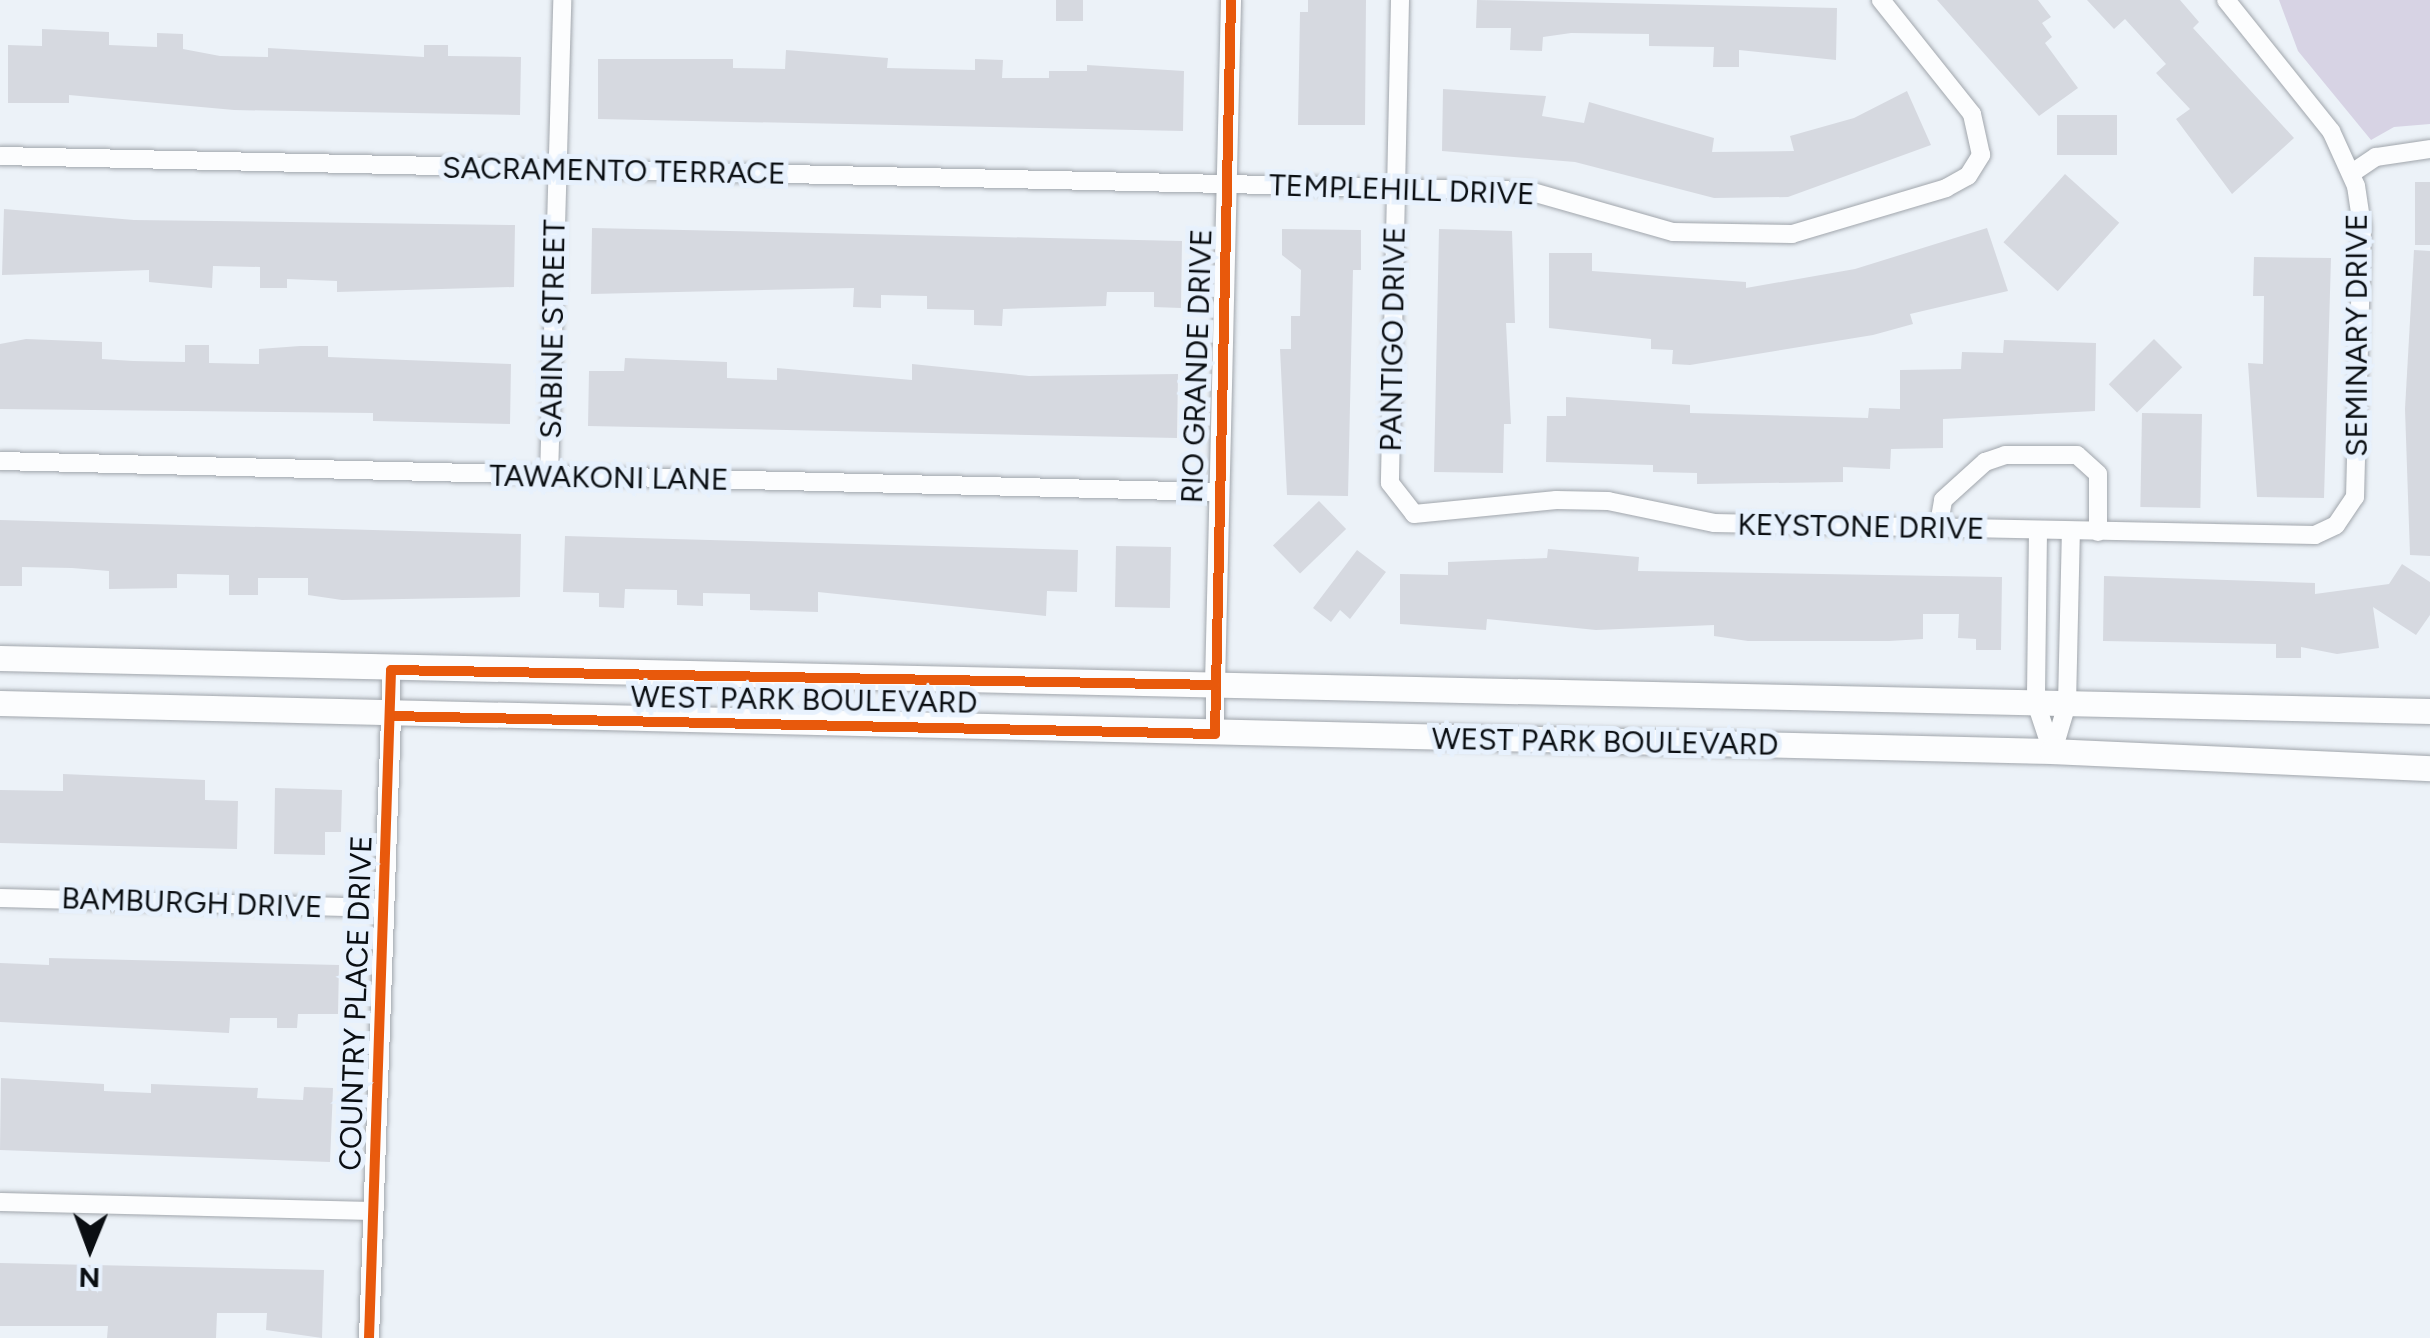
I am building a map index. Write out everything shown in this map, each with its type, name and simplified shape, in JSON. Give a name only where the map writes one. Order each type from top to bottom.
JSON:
[{"type":"main road","name":"WEST PARK BOULEVARD","points":[[0,658],[392,670],[2430,711]]},
{"type":"main road","points":[[1568,695],[1568,742]]},
{"type":"main road","name":"WEST PARK BOULEVARD","points":[[0,703],[391,716],[2052,751],[2430,768]]},
{"type":"street","name":"SABINE STREET","points":[[550,477],[562,0]]},
{"type":"street","name":"RIO GRANDE DRIVE","points":[[1215,734],[1232,0]]},
{"type":"street","name":"PANTIGO DRIVE","points":[[1395,496],[1400,0]]},
{"type":"street","name":"TEMPLEHILL DRIVE","points":[[1228,183],[1529,191],[1673,232],[1727,238],[1792,234],[1946,188],[1976,166],[1980,126],[1882,0]]},
{"type":"street","name":"SEMINARY DRIVE","points":[[2226,0],[2331,131],[2352,174],[2362,226],[2356,498],[2336,525]]},
{"type":"street","points":[[2352,174],[2376,157],[2430,149]]},
{"type":"street","name":"SACRAMENTO TERRACE","points":[[0,156],[1228,183]]},
{"type":"street","points":[[1938,529],[1943,500],[1985,462],[2005,454],[2077,455],[2098,474],[2098,532]]},
{"type":"street","name":"TAWAKONI LANE","points":[[0,461],[1219,492]]},
{"type":"street","name":"KEYSTONE DRIVE","points":[[1395,496],[1427,517],[1556,500],[1608,501],[1714,523],[2315,535],[2336,525]]},
{"type":"street","points":[[2038,531],[2036,703],[2052,751]]},
{"type":"street","points":[[2052,751],[2067,704],[2072,532]]},
{"type":"street","name":"COUNTRY PLACE DRIVE","points":[[368,1338],[392,670]]},
{"type":"street","name":"BAMBURGH DRIVE","points":[[0,898],[384,908]]},
{"type":"street","points":[[0,1202],[373,1211]]},
{"type":"shaded area","points":[[2279,0],[2430,0],[2430,124],[2394,127],[2371,140],[2298,51]]},
{"type":"building","points":[[1056,0],[1083,0],[1083,21],[1056,21]]},
{"type":"building","points":[[1308,0],[1366,0],[1365,125],[1298,125],[1300,12],[1308,12]]},
{"type":"building","points":[[1477,0],[1837,8],[1836,60],[1739,50],[1739,67],[1713,67],[1714,47],[1649,46],[1649,34],[1571,33],[1543,37],[1542,51],[1510,50],[1511,28],[1476,28]]},
{"type":"building","points":[[1937,0],[2038,0],[2051,17],[2042,23],[2052,37],[2045,43],[2078,88],[2039,116]]},
{"type":"building","points":[[2087,0],[2180,0],[2199,22],[2193,28],[2294,138],[2232,194],[2176,119],[2190,109],[2156,73],[2166,64],[2125,19],[2114,29]]},
{"type":"building","points":[[42,29],[109,32],[109,45],[157,47],[157,33],[183,34],[183,49],[220,56],[268,57],[268,48],[424,57],[424,45],[448,45],[448,56],[521,57],[520,115],[234,110],[69,95],[69,103],[8,103],[8,45],[42,46]]},
{"type":"building","points":[[786,50],[888,58],[887,68],[975,70],[975,59],[1003,60],[1002,78],[1049,78],[1049,71],[1087,71],[1087,65],[1184,71],[1183,131],[598,119],[598,59],[733,59],[733,68],[785,69]]},
{"type":"building","points":[[1443,89],[1546,96],[1542,116],[1584,123],[1589,102],[1714,138],[1712,152],[1794,151],[1790,136],[1854,118],[1907,91],[1931,145],[1788,197],[1714,198],[1575,162],[1442,151]]},
{"type":"building","points":[[2057,115],[2117,115],[2117,155],[2057,155]]},
{"type":"building","points":[[2065,174],[2119,223],[2058,291],[2003,242]]},
{"type":"building","points":[[2415,182],[2430,182],[2430,245],[2415,245]]},
{"type":"building","points":[[4,209],[134,220],[515,225],[514,287],[337,292],[337,281],[287,279],[287,288],[260,288],[260,267],[213,266],[212,288],[149,282],[149,270],[2,275]]},
{"type":"building","points":[[592,228],[1182,241],[1181,308],[1154,307],[1154,292],[1107,292],[1106,306],[1003,309],[1002,326],[974,325],[974,310],[927,309],[927,296],[881,295],[881,308],[853,307],[854,288],[591,294]]},
{"type":"building","points":[[1987,228],[2008,291],[1910,314],[1913,324],[1873,335],[1690,365],[1672,364],[1673,350],[1651,349],[1651,339],[1549,328],[1549,253],[1592,253],[1592,271],[1746,282],[1746,288],[1855,269]]},
{"type":"building","points":[[1282,229],[1361,230],[1361,270],[1353,270],[1348,496],[1287,495],[1280,349],[1291,349],[1291,316],[1300,316],[1301,270],[1282,255]]},
{"type":"building","points":[[1439,229],[1512,231],[1515,323],[1506,323],[1511,424],[1504,424],[1503,473],[1434,472]]},
{"type":"building","points":[[2414,250],[2430,251],[2430,556],[2410,555],[2405,409]]},
{"type":"building","points":[[2254,257],[2331,258],[2324,498],[2257,497],[2248,363],[2263,364],[2264,296],[2253,296]]},
{"type":"building","points":[[26,339],[102,342],[102,359],[133,361],[185,362],[185,345],[209,345],[209,363],[259,364],[259,349],[328,346],[328,357],[511,364],[510,424],[373,421],[373,413],[0,409],[0,344]]},
{"type":"building","points":[[2154,339],[2182,367],[2137,413],[2109,384]]},
{"type":"building","points":[[2004,340],[2096,343],[2095,411],[1943,419],[1943,448],[1891,449],[1890,469],[1843,467],[1843,482],[1697,484],[1697,473],[1653,472],[1653,465],[1546,462],[1547,416],[1566,416],[1566,397],[1690,405],[1690,413],[1868,418],[1869,408],[1900,409],[1900,370],[1961,369],[1962,352],[2003,353]]},
{"type":"building","points":[[625,358],[727,362],[727,378],[777,380],[777,368],[912,380],[912,364],[1029,376],[1178,374],[1177,438],[588,426],[589,371],[624,371]]},
{"type":"building","points":[[2142,413],[2202,414],[2200,508],[2140,507]]},
{"type":"building","points":[[1319,501],[1346,529],[1300,574],[1273,545]]},
{"type":"building","points":[[0,520],[521,534],[520,597],[342,600],[308,595],[308,578],[258,578],[258,595],[229,595],[229,575],[177,574],[177,588],[109,589],[109,571],[72,568],[22,567],[22,586],[0,586]]},
{"type":"building","points":[[565,536],[1078,550],[1077,592],[1047,591],[1046,616],[818,592],[818,612],[750,610],[750,594],[703,593],[703,606],[677,605],[677,590],[625,589],[624,608],[599,607],[599,593],[563,592]]},
{"type":"building","points":[[1116,546],[1171,547],[1170,608],[1115,607]]},
{"type":"building","points":[[1548,549],[1639,557],[1638,571],[2002,577],[2001,650],[1976,650],[1976,639],[1958,638],[1959,614],[1923,614],[1923,639],[1889,641],[1748,641],[1714,636],[1714,625],[1596,630],[1487,619],[1486,630],[1400,624],[1400,574],[1448,575],[1448,562],[1547,558]]},
{"type":"building","points":[[1357,550],[1386,572],[1350,619],[1340,610],[1331,622],[1313,608]]},
{"type":"building","points":[[2402,564],[2430,582],[2430,615],[2416,635],[2373,607],[2379,648],[2337,654],[2301,647],[2301,658],[2276,658],[2276,644],[2103,641],[2104,576],[2315,583],[2315,594],[2389,584]]},
{"type":"building","points":[[63,774],[205,780],[205,800],[238,801],[237,849],[0,843],[0,790],[63,791]]},
{"type":"building","points":[[275,788],[342,790],[341,832],[325,832],[325,855],[274,854]]},
{"type":"building","points":[[49,958],[339,965],[338,1014],[298,1014],[297,1028],[277,1028],[277,1018],[230,1018],[229,1033],[0,1022],[0,963],[49,965]]},
{"type":"building","points":[[1,1078],[104,1084],[104,1091],[151,1093],[151,1084],[258,1088],[257,1098],[303,1100],[304,1087],[333,1088],[330,1162],[0,1150]]},
{"type":"building","points":[[0,1263],[324,1270],[322,1338],[266,1330],[267,1313],[217,1313],[216,1338],[107,1338],[108,1326],[0,1326]]},
{"type":"cycle path","points":[[391,716],[1215,734],[1231,0]]},
{"type":"cycle path","points":[[369,1338],[391,670],[1215,685]]}]
